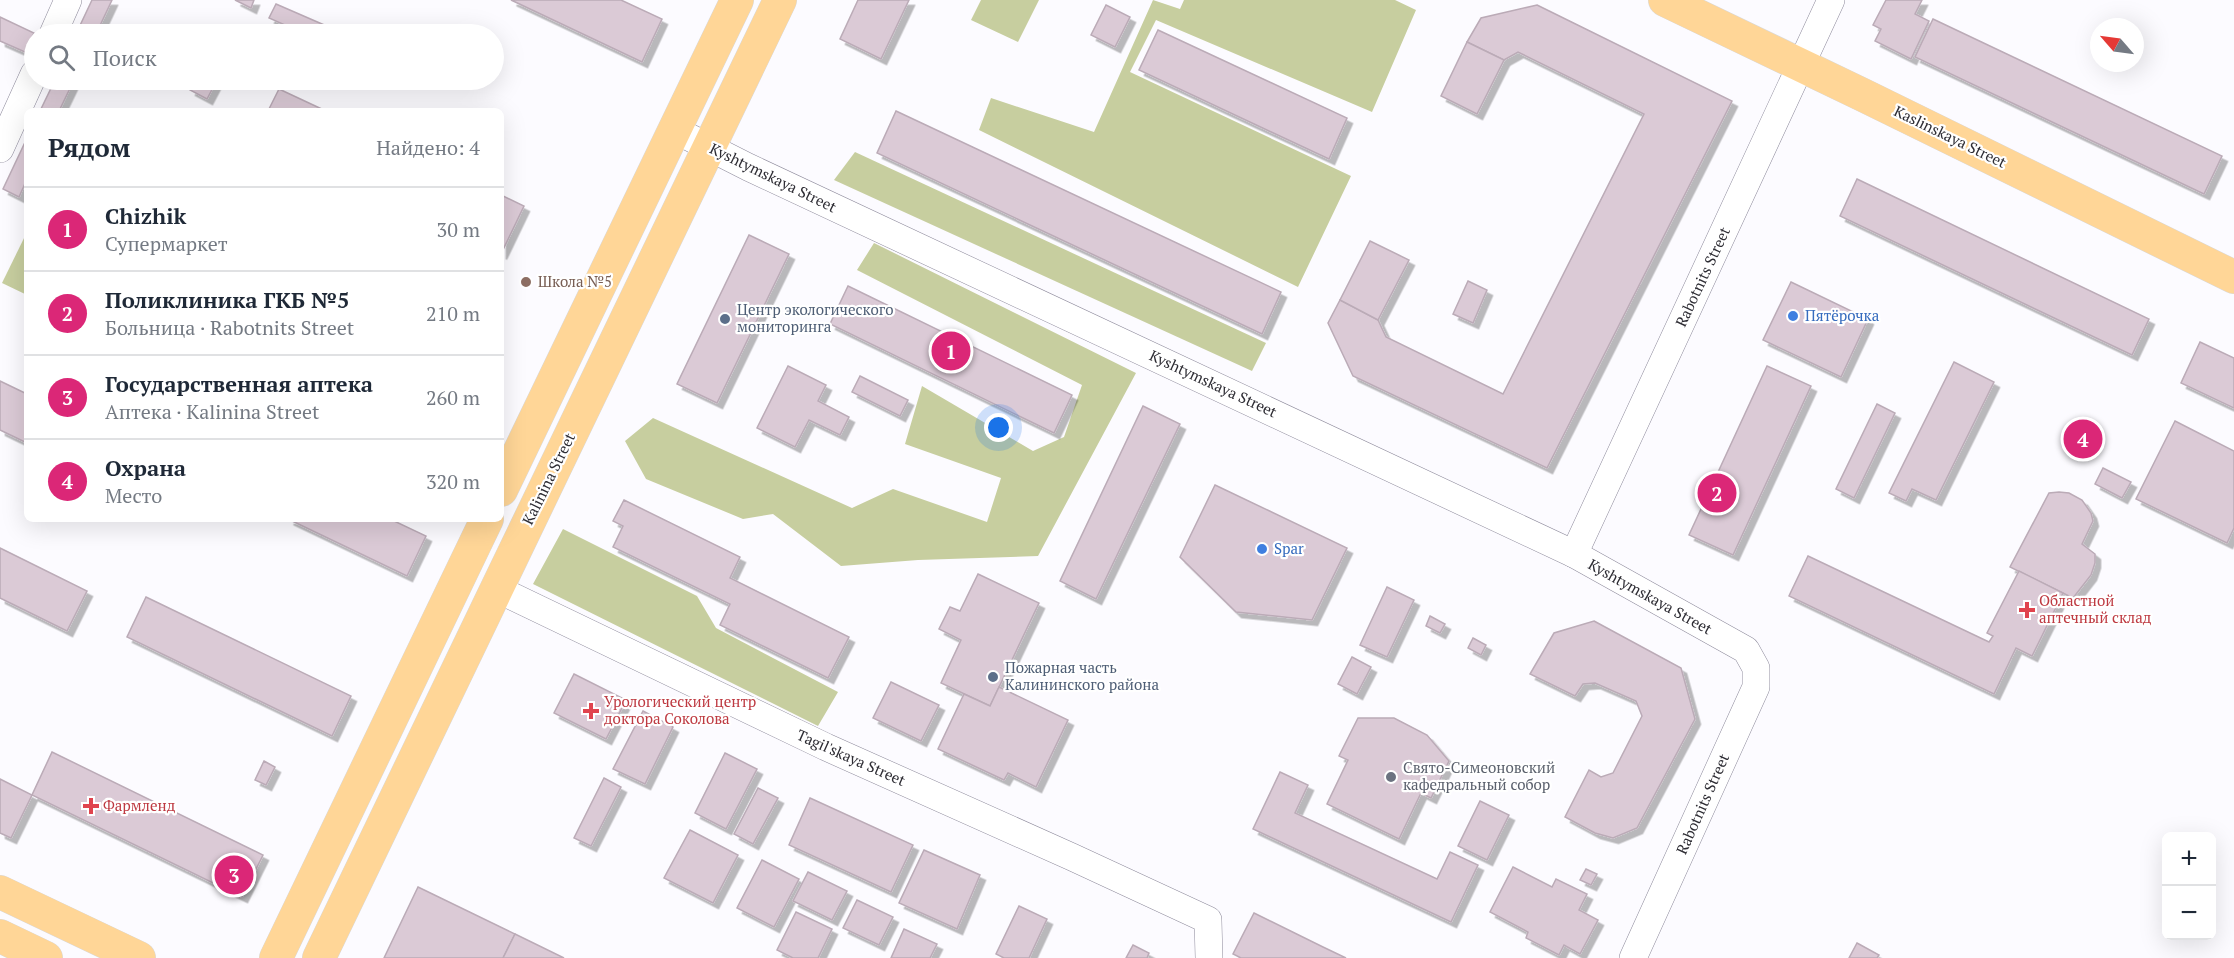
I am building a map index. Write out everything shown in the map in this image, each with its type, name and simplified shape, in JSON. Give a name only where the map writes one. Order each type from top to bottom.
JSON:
[{"type":"main road","points":[[504,484],[737,0]]},
{"type":"main road","name":"Kalinina Street","points":[[319,958],[780,0]]},
{"type":"main road","name":"Kaslinskaya Street","points":[[1665,0],[2234,277]]},
{"type":"main road","points":[[276,958],[486,522]]},
{"type":"main road","points":[[0,892],[139,958]]},
{"type":"main road","points":[[0,936],[46,958]]},
{"type":"street","points":[[58,24],[69,0]]},
{"type":"street","name":"Rabotnits Street","points":[[1574,554],[1831,0]]},
{"type":"street","points":[[0,149],[27,90]]},
{"type":"street","name":"Kyshtymskaya Street","points":[[675,130],[1574,554],[1746,650]]},
{"type":"street","name":"Tagil'skaya Street","points":[[496,589],[826,747],[1072,856],[1208,920],[1209,958]]},
{"type":"street","name":"Rabotnits Street","points":[[1633,958],[1756,687],[1756,668],[1746,650]]},
{"type":"green space","points":[[981,0],[1039,0],[1018,42],[971,20]]},
{"type":"green space","points":[[1153,0],[1180,9],[1184,0],[1395,0],[1416,10],[1372,112],[1156,20],[1130,72],[1351,176],[1298,287],[979,130],[991,98],[1094,132]]},
{"type":"green space","points":[[855,152],[1266,343],[1252,371],[834,180]]},
{"type":"green space","points":[[24,238],[24,294],[2,283]]},
{"type":"green space","points":[[874,243],[1136,373],[1038,556],[918,560],[841,566],[773,514],[743,519],[646,479],[625,441],[653,418],[852,508],[893,489],[987,522],[1001,478],[905,444],[922,386],[1033,451],[1064,437],[1082,385],[857,270]]},
{"type":"green space","points":[[563,529],[697,596],[716,628],[838,692],[818,726],[533,584]]},
{"type":"building","points":[[92,0],[112,0],[101,24],[81,24]]},
{"type":"building","points":[[235,0],[254,0],[251,8]]},
{"type":"building","points":[[511,0],[621,0],[662,19],[642,62]]},
{"type":"building","points":[[858,0],[909,0],[881,59],[840,39]]},
{"type":"building","points":[[1886,0],[1922,0],[1915,14],[1929,21],[1911,59],[1875,41],[1881,29],[1873,25]]},
{"type":"building","points":[[276,4],[322,24],[282,24],[269,18]]},
{"type":"building","points":[[1106,5],[1130,17],[1115,47],[1091,35]]},
{"type":"building","points":[[1537,5],[1732,101],[1547,468],[1353,376],[1328,323],[1340,300],[1378,320],[1386,337],[1503,394],[1644,114],[1518,52],[1504,60],[1467,42],[1481,18]]},
{"type":"building","points":[[0,17],[24,28],[24,52],[0,41]]},
{"type":"building","points":[[1933,19],[2222,156],[2204,194],[1915,57]]},
{"type":"building","points":[[1158,30],[1347,118],[1329,159],[1139,70]]},
{"type":"building","points":[[1467,42],[1504,60],[1477,114],[1441,96]]},
{"type":"building","points":[[50,90],[69,90],[60,108],[41,108]]},
{"type":"building","points":[[190,90],[212,90],[207,99]]},
{"type":"building","points":[[278,90],[281,90],[320,108],[270,108]]},
{"type":"building","points":[[896,111],[1281,292],[1262,334],[877,153]]},
{"type":"building","points":[[24,144],[24,186],[19,197],[3,189]]},
{"type":"building","points":[[1857,179],[2149,319],[2132,355],[1840,216]]},
{"type":"building","points":[[504,196],[524,206],[504,248]]},
{"type":"building","points":[[749,235],[789,254],[717,403],[677,384]]},
{"type":"building","points":[[1370,241],[1409,260],[1378,320],[1340,300]]},
{"type":"building","points":[[1468,281],[1487,290],[1473,323],[1453,314]]},
{"type":"building","points":[[1791,282],[1868,319],[1841,377],[1763,340]]},
{"type":"building","points":[[848,286],[1072,395],[1054,433],[830,324]]},
{"type":"building","points":[[2200,342],[2234,358],[2234,408],[2181,383]]},
{"type":"building","points":[[1954,362],[1994,382],[1936,500],[1912,489],[1906,501],[1889,493]]},
{"type":"building","points":[[788,366],[826,385],[818,401],[849,417],[840,435],[809,420],[795,447],[757,428]]},
{"type":"building","points":[[1767,366],[1811,386],[1733,555],[1689,535]]},
{"type":"building","points":[[860,376],[908,400],[900,416],[852,392]]},
{"type":"building","points":[[0,381],[24,393],[24,442],[0,430]]},
{"type":"building","points":[[1877,404],[1895,413],[1854,498],[1836,489]]},
{"type":"building","points":[[1143,406],[1180,424],[1096,599],[1060,581]]},
{"type":"building","points":[[2175,421],[2234,451],[2234,528],[2227,543],[2136,499]]},
{"type":"building","points":[[2081,432],[2090,436],[2085,447],[2076,442]]},
{"type":"building","points":[[2103,468],[2131,482],[2122,498],[2095,484]]},
{"type":"building","points":[[1215,485],[1347,548],[1312,620],[1236,612],[1180,557]]},
{"type":"building","points":[[2049,493],[2069,493],[2082,500],[2091,513],[2093,521],[2082,544],[2095,554],[2095,563],[2091,575],[2073,598],[2010,567]]},
{"type":"building","points":[[624,500],[740,557],[730,578],[849,637],[828,678],[720,625],[730,604],[613,547],[623,526],[613,521]]},
{"type":"building","points":[[294,522],[396,522],[426,536],[407,576]]},
{"type":"building","points":[[0,548],[87,591],[67,631],[0,598]]},
{"type":"building","points":[[1808,556],[1989,642],[1993,636],[1987,633],[2019,571],[2063,593],[2032,656],[2016,648],[1994,694],[1789,596]]},
{"type":"building","points":[[978,574],[1039,603],[990,706],[941,683],[961,640],[939,629],[950,607],[960,611]]},
{"type":"building","points":[[1387,587],[1414,600],[1387,657],[1360,645]]},
{"type":"building","points":[[146,597],[351,696],[332,736],[127,637]]},
{"type":"building","points":[[1430,616],[1445,624],[1440,633],[1426,626]]},
{"type":"building","points":[[1594,621],[1681,668],[1695,719],[1637,828],[1613,838],[1595,833],[1565,817],[1589,770],[1601,777],[1613,773],[1642,716],[1636,701],[1595,683],[1583,684],[1575,696],[1530,674],[1554,633]]},
{"type":"building","points":[[1473,638],[1486,645],[1481,655],[1468,648]]},
{"type":"building","points":[[1352,657],[1371,667],[1357,694],[1338,684]]},
{"type":"building","points":[[574,674],[626,700],[606,739],[554,713]]},
{"type":"building","points":[[891,682],[939,705],[921,741],[873,718]]},
{"type":"building","points":[[999,687],[1068,720],[1036,787],[1008,773],[1004,780],[938,749],[964,694],[990,706]]},
{"type":"building","points":[[643,711],[673,727],[645,784],[613,769]]},
{"type":"building","name":"Свято-Симеоновский кафедральный собор","points":[[1358,718],[1394,718],[1427,735],[1449,761],[1431,798],[1421,793],[1399,839],[1327,804],[1348,760],[1339,756]]},
{"type":"building","points":[[52,752],[263,855],[242,897],[32,795]]},
{"type":"building","points":[[725,753],[757,769],[726,829],[695,813]]},
{"type":"building","points":[[264,761],[275,767],[266,785],[255,780]]},
{"type":"building","points":[[1280,772],[1308,785],[1295,813],[1437,879],[1450,852],[1478,865],[1451,922],[1253,829]]},
{"type":"building","points":[[604,778],[621,787],[591,846],[574,838]]},
{"type":"building","points":[[0,779],[32,795],[11,838],[0,833]]},
{"type":"building","points":[[758,788],[778,798],[753,844],[734,834]]},
{"type":"building","points":[[810,798],[913,845],[891,892],[789,845]]},
{"type":"building","points":[[1480,801],[1509,815],[1487,860],[1458,846]]},
{"type":"building","points":[[690,830],[738,855],[713,903],[664,878]]},
{"type":"building","points":[[924,850],[980,875],[957,929],[899,903]]},
{"type":"building","points":[[762,860],[799,879],[774,927],[737,908]]},
{"type":"building","points":[[1513,867],[1552,887],[1556,879],[1587,894],[1579,910],[1598,920],[1580,954],[1564,945],[1559,955],[1526,938],[1528,932],[1490,912]]},
{"type":"building","points":[[1586,869],[1597,874],[1591,885],[1580,880]]},
{"type":"building","points":[[808,872],[847,891],[832,920],[793,901]]},
{"type":"building","points":[[418,887],[515,934],[503,958],[384,958]]},
{"type":"building","points":[[857,900],[893,917],[879,945],[843,928]]},
{"type":"building","points":[[1019,906],[1047,919],[1029,958],[1004,958],[996,954]]},
{"type":"building","points":[[796,912],[832,929],[818,958],[793,958],[777,950]]},
{"type":"building","points":[[1254,913],[1346,958],[1241,958],[1233,954]]},
{"type":"building","points":[[904,929],[937,944],[930,958],[891,958]]},
{"type":"building","points":[[515,934],[564,958],[503,958]]},
{"type":"building","points":[[1857,943],[1879,955],[1877,958],[1849,958]]},
{"type":"building","points":[[1133,945],[1149,953],[1147,958],[1126,958]]},
{"type":"place","name":"Школа №5","points":[[526,282]]},
{"type":"place","name":"Пятёрочка","points":[[1793,316]]},
{"type":"place","name":"Центр экологического мониторинга","points":[[725,319]]},
{"type":"place","name":"Chizhik","points":[[951,351]]},
{"type":"place","name":"Охрана","points":[[2083,439]]},
{"type":"place","name":"Поликлиника ГКБ №5","points":[[1717,493]]},
{"type":"place","name":"Spar","points":[[1262,549]]},
{"type":"place","name":"Областной аптечный склад","points":[[2027,610]]},
{"type":"place","name":"Пожарная часть Калининского района","points":[[993,677]]},
{"type":"place","name":"Урологический центр доктора Соколова","points":[[591,711]]},
{"type":"place","name":"Свято-Симеоновский кафедральный собор","points":[[1391,777]]},
{"type":"place","name":"Фармленд","points":[[91,806]]},
{"type":"place","name":"Государственная аптека","points":[[234,875]]}]
